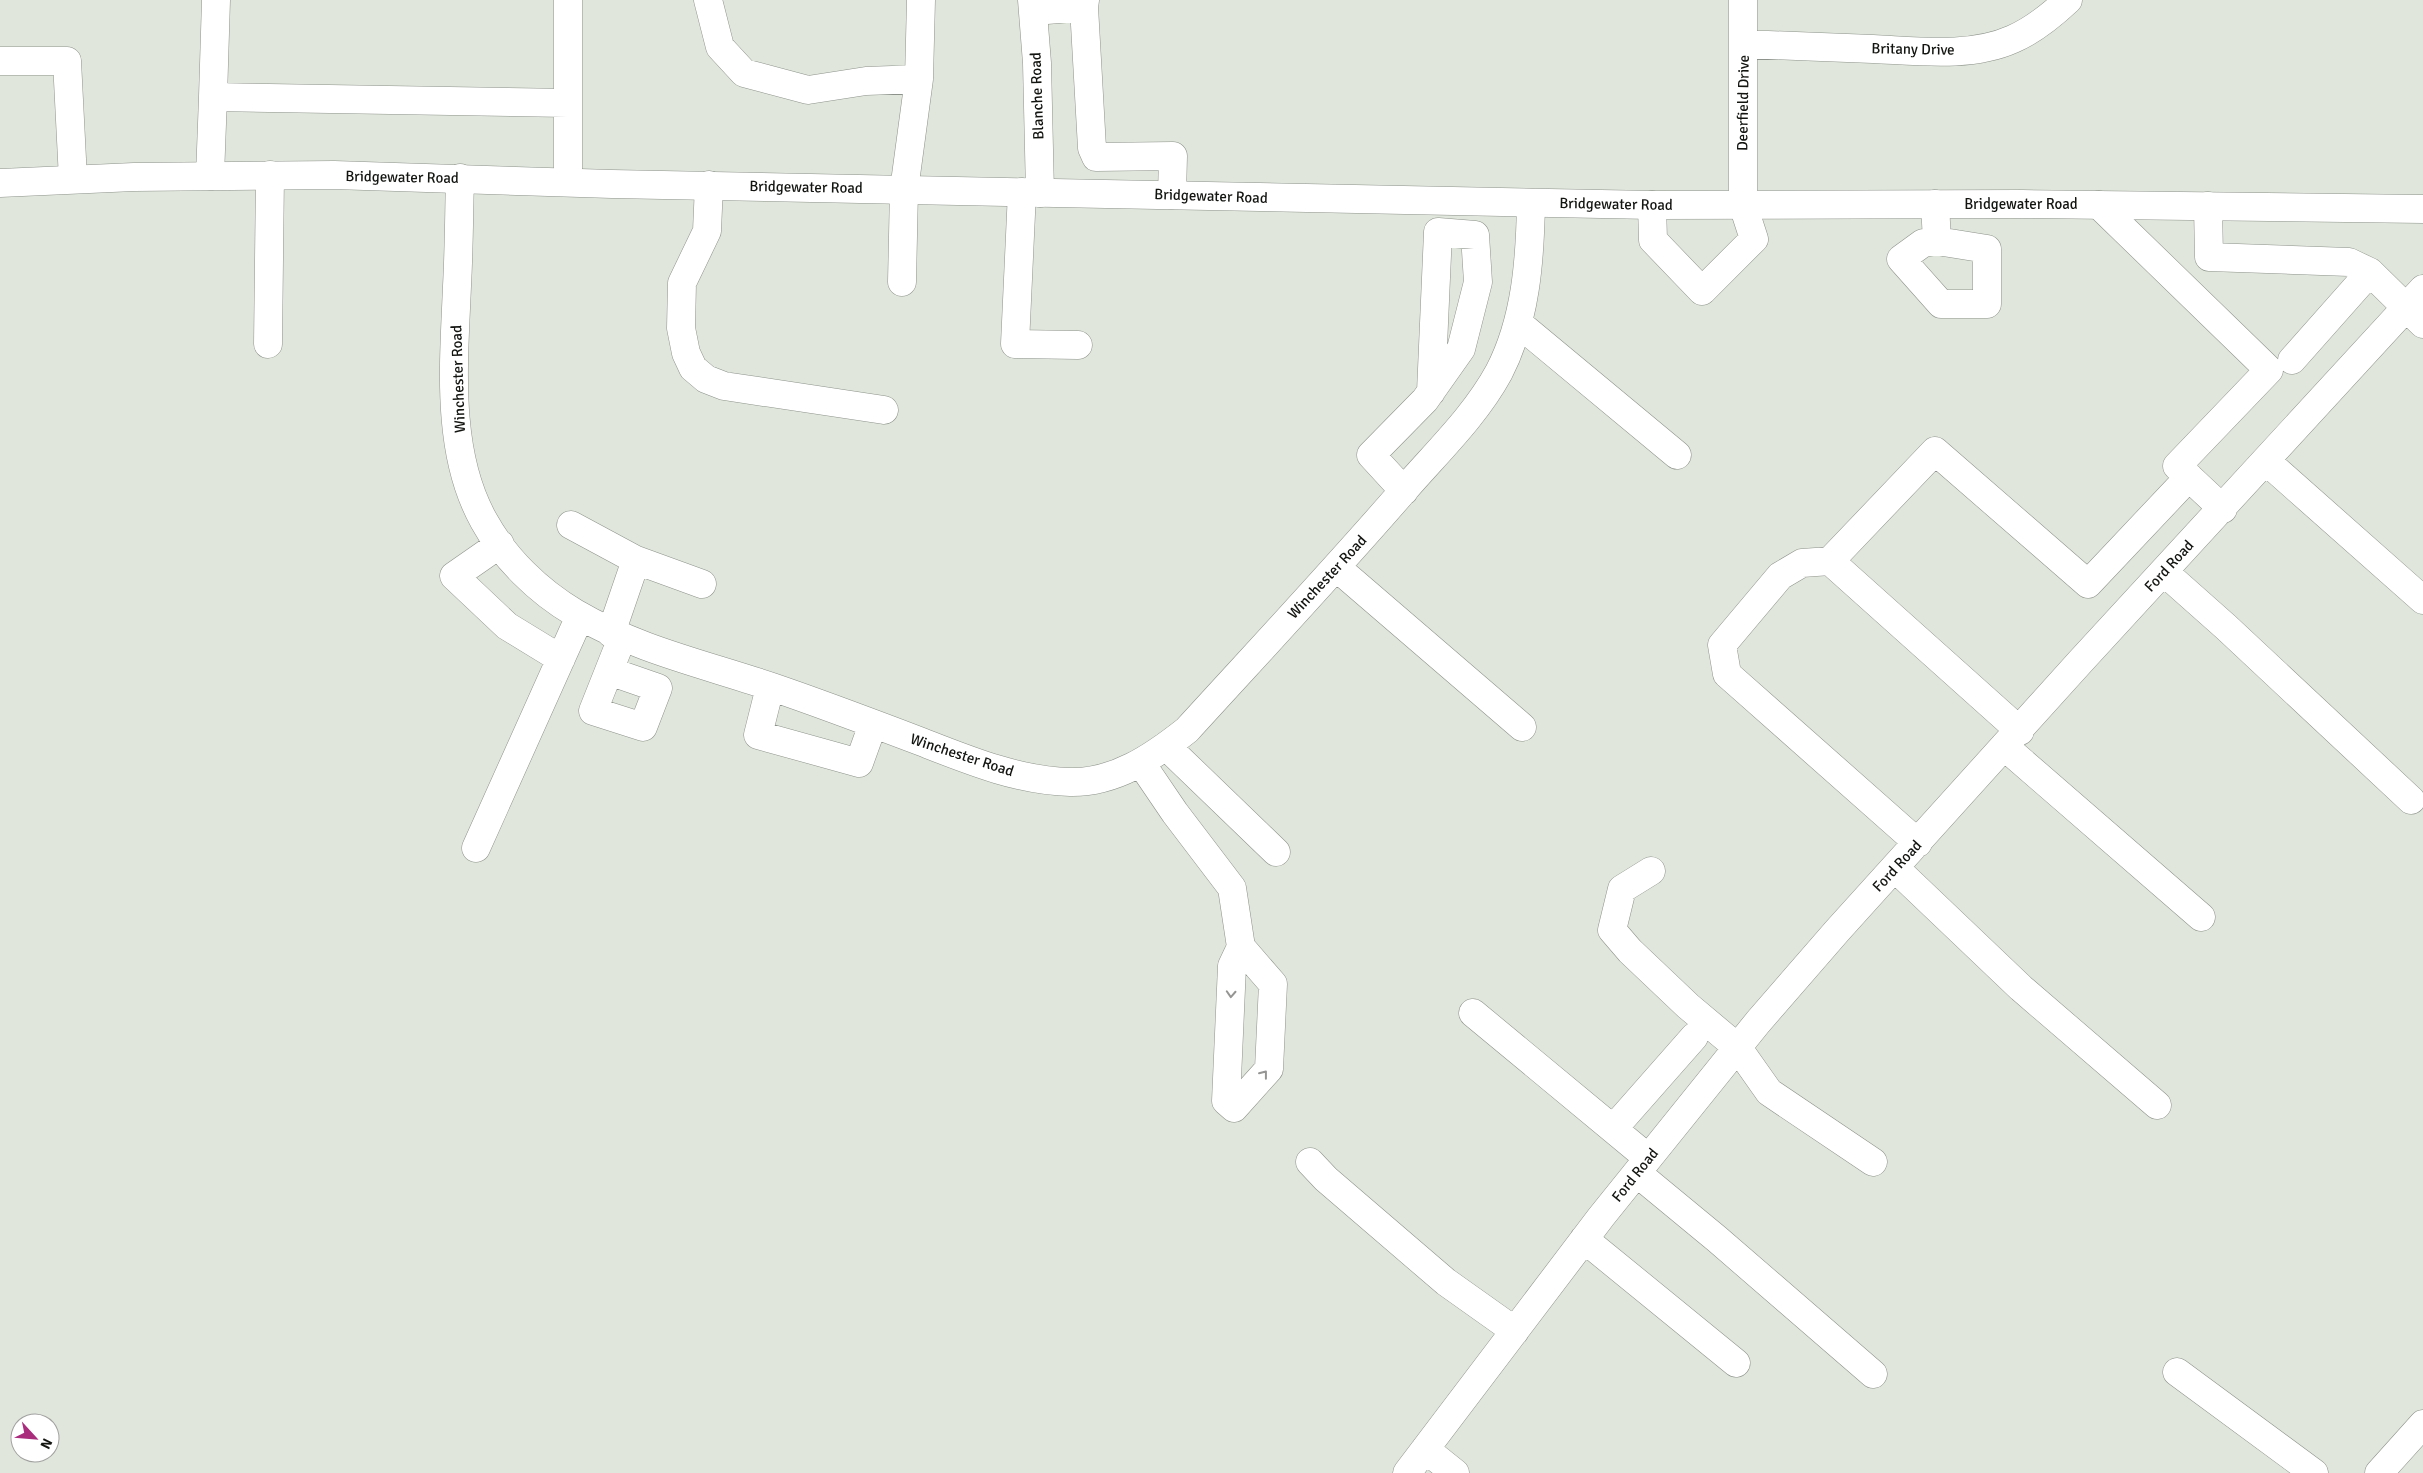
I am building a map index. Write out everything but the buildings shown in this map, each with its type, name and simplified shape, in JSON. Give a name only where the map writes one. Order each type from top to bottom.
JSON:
[{"type":"street","points":[[210,176],[216,0]]},
{"type":"street","points":[[568,0],[568,182]]},
{"type":"street","points":[[708,0],[720,47],[744,73],[808,90],[866,82],[919,79]]},
{"type":"street","points":[[902,282],[904,190],[919,79],[921,0]]},
{"type":"street","name":"Deerfield Drive","points":[[1652,205],[1653,240],[1702,291],[1754,240],[1743,205],[1744,0]]},
{"type":"street","name":"Britany Drive","points":[[1744,44],[1905,50],[1967,50],[1990,47],[2013,39],[2036,26],[2068,0]]},
{"type":"street","points":[[1033,6],[1085,3],[1092,148],[1096,157],[1173,156],[1172,195]]},
{"type":"street","name":"Blanche Road","points":[[1033,6],[1031,193],[1015,344],[1078,346]]},
{"type":"street","points":[[0,61],[67,61],[73,180]]},
{"type":"street","points":[[213,97],[568,104]]},
{"type":"street","name":"Bridgewater Road","points":[[0,182],[210,176],[460,178],[1235,198],[1652,205],[1935,204],[2423,209]]},
{"type":"street","points":[[268,344],[270,176]]},
{"type":"street","name":"Winchester Road","points":[[460,178],[454,354],[460,444],[470,491],[483,520],[513,562],[540,589],[580,616],[652,650],[770,687],[995,768],[1047,780],[1071,782],[1095,780],[1141,763],[1187,730],[1452,438],[1480,401],[1499,371],[1518,323],[1524,297],[1528,261],[1531,203]]},
{"type":"street","points":[[709,185],[707,231],[685,274],[680,304],[683,343],[693,368],[713,383],[732,388],[884,410]]},
{"type":"street","points":[[1935,204],[1938,241]]},
{"type":"street","points":[[2099,205],[2269,370],[2177,466],[2223,509]]},
{"type":"street","points":[[2208,206],[2208,257],[2349,262],[2370,272],[2417,307]]},
{"type":"street","points":[[1404,491],[1371,456],[1430,392],[1461,349],[1478,282],[1475,235],[1438,232],[1430,392]]},
{"type":"street","points":[[2292,360],[2370,272]]},
{"type":"street","name":"Ford Road","points":[[1407,1473],[1642,1165],[1830,938],[2266,461],[2417,307]]},
{"type":"street","points":[[1518,323],[1677,455]]},
{"type":"street","points":[[1918,843],[1727,674],[1722,645],[1780,576],[1802,563],[1830,562],[1935,451],[2088,584],[2189,477]]},
{"type":"street","points":[[2266,461],[2423,600]]},
{"type":"street","points":[[571,524],[636,560],[702,584]]},
{"type":"street","points":[[500,544],[454,576],[507,626],[561,659]]},
{"type":"street","points":[[609,671],[636,560]]},
{"type":"street","points":[[1830,562],[2012,739],[2201,917]]},
{"type":"street","points":[[1336,567],[1522,727]]},
{"type":"street","points":[[2164,572],[2226,626],[2411,800]]},
{"type":"street","points":[[476,848],[580,616]]},
{"type":"street","points":[[770,687],[758,735],[858,763],[873,724]]},
{"type":"street","points":[[1166,746],[1276,852]]},
{"type":"street","points":[[1141,763],[1175,814],[1232,888],[1240,947],[1232,966],[1226,1100],[1234,1108],[1269,1069],[1273,984],[1240,947]]},
{"type":"street","points":[[1895,868],[2021,988],[2157,1105]]},
{"type":"street","points":[[1651,871],[1622,889],[1612,930],[1630,951],[1681,999],[1738,1048],[1769,1092],[1873,1162]]},
{"type":"street","points":[[1473,1013],[1613,1129],[1642,1165],[1717,1239],[1873,1374]]},
{"type":"street","points":[[1613,1129],[1694,1037]]},
{"type":"street","points":[[1310,1162],[1326,1179],[1446,1282],[1514,1331]]},
{"type":"street","points":[[1584,1240],[1736,1363]]},
{"type":"street","points":[[2177,1372],[2314,1473]]},
{"type":"street","points":[[2380,1473],[2423,1424]]},
{"type":"street","points":[[1425,1449],[1455,1473]]}]
